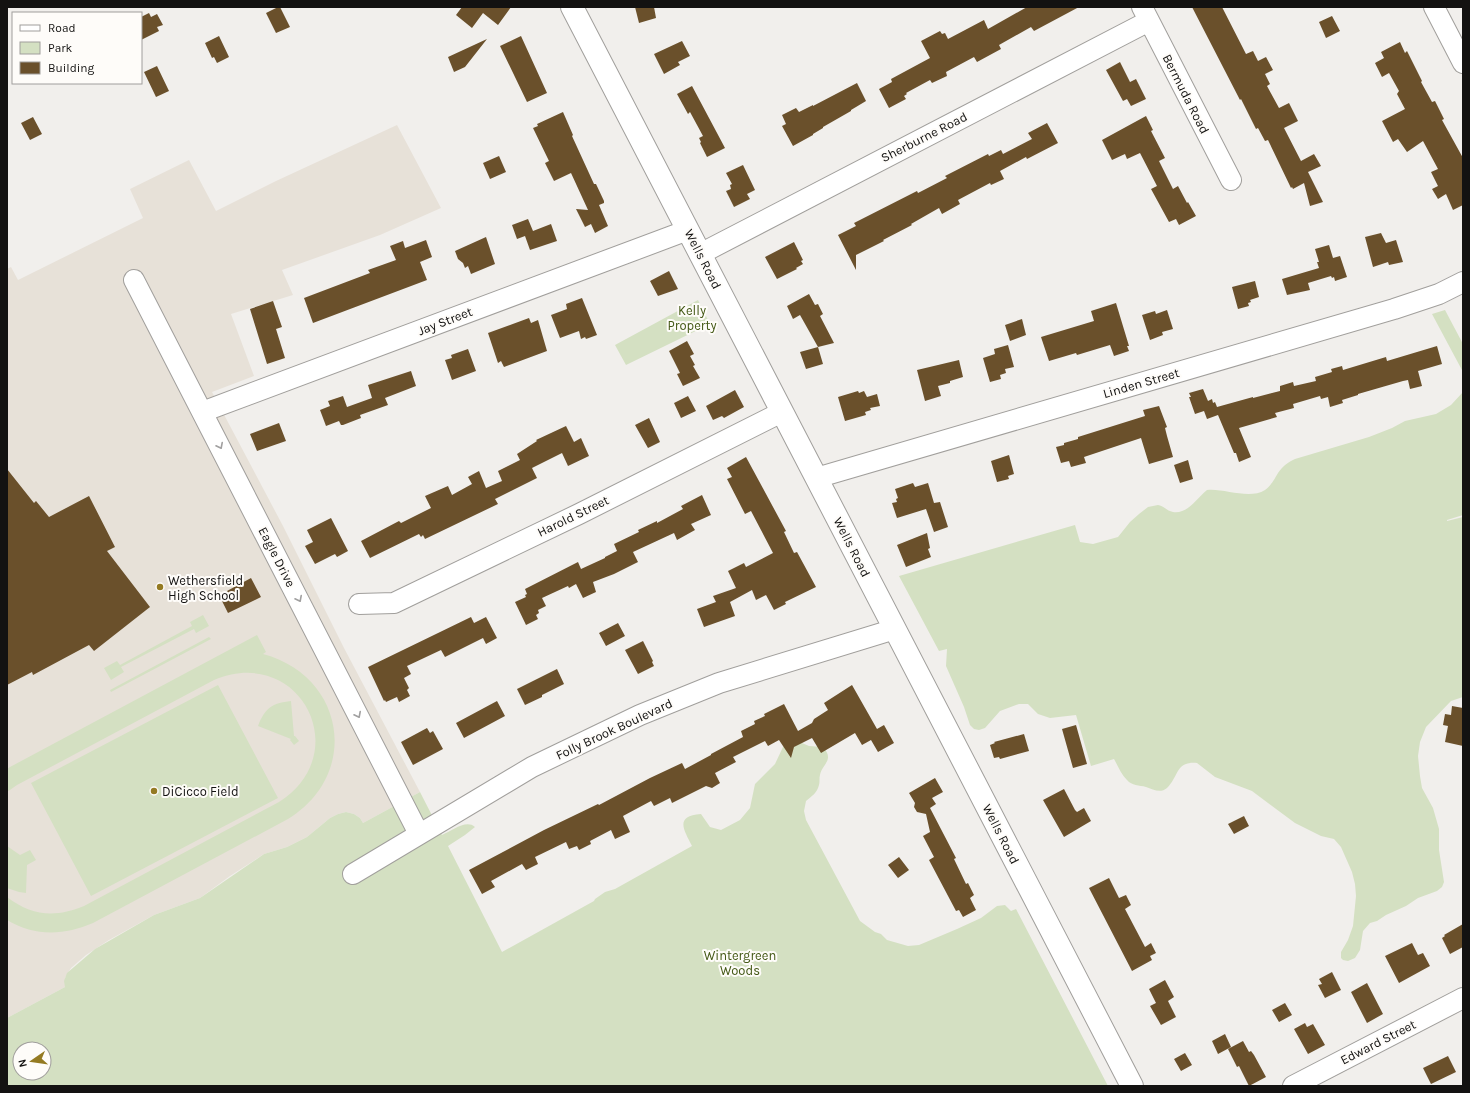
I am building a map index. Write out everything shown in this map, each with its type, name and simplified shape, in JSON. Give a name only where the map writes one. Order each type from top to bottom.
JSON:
[{"type":"main road","name":"Wells Road","points":[[572,7],[1132,1086]]},
{"type":"street","points":[[1434,7],[1463,63]]},
{"type":"street","name":"Bermuda Road","points":[[1145,14],[1231,180]]},
{"type":"street","name":"Sherburne Road","points":[[700,254],[1145,14]]},
{"type":"street","name":"Jay Street","points":[[202,412],[688,230]]},
{"type":"street","name":"Eagle Drive","points":[[134,280],[419,834]]},
{"type":"street","name":"Linden Street","points":[[816,478],[1409,305],[1439,294],[1463,282]]},
{"type":"street","name":"Harold Street","points":[[359,604],[394,603],[578,514],[782,412]]},
{"type":"street","name":"Folly Brook Boulevard","points":[[353,874],[532,767],[640,715],[719,683],[895,630]]},
{"type":"street","name":"Edward Street","points":[[1293,1086],[1463,998]]},
{"type":"shaded area","name":"Wethersfield High School","points":[[397,125],[441,208],[380,235],[282,270],[293,295],[231,314],[254,376],[212,392],[420,792],[363,823],[360,818],[354,814],[346,812],[338,814],[330,818],[307,837],[287,847],[264,854],[200,898],[154,915],[109,940],[86,955],[71,968],[65,978],[65,987],[7,1018],[7,269],[11,267],[18,280],[143,218],[130,189],[189,160],[216,211],[276,181]]},
{"type":"green space","name":"Kelly Property","points":[[698,300],[710,324],[626,365],[615,345]]},
{"type":"green space","points":[[1445,310],[1463,344],[1463,372],[1432,314]]},
{"type":"green space","points":[[1463,392],[1463,515],[1447,521],[1463,517],[1463,697],[1451,701],[1426,727],[1420,742],[1418,756],[1422,788],[1433,808],[1439,829],[1439,850],[1444,882],[1442,887],[1437,891],[1418,898],[1406,906],[1370,923],[1363,931],[1360,950],[1355,958],[1348,961],[1341,958],[1341,952],[1348,940],[1353,926],[1356,896],[1352,872],[1341,847],[1334,839],[1321,836],[1295,823],[1252,791],[1215,777],[1197,763],[1190,763],[1181,767],[1171,784],[1162,791],[1129,782],[1123,775],[1114,759],[1091,766],[1076,715],[1050,718],[1038,714],[1028,704],[1019,704],[1000,711],[985,728],[979,730],[974,729],[970,725],[964,707],[946,666],[947,649],[939,651],[899,576],[1075,525],[1080,542],[1093,544],[1118,537],[1130,522],[1148,507],[1158,505],[1173,512],[1183,511],[1192,505],[1207,490],[1244,494],[1259,493],[1271,484],[1282,468],[1292,460],[1369,437],[1405,421],[1436,414],[1451,405]]},
{"type":"green space","points":[[203,615],[209,626],[196,633],[194,629],[121,667],[124,672],[111,680],[104,668],[117,661],[120,665],[192,626],[190,622]]},
{"type":"green space","points":[[257,635],[266,652],[263,654],[291,666],[312,683],[326,704],[334,728],[334,753],[326,777],[311,800],[288,819],[93,923],[61,932],[39,932],[18,926],[7,920],[7,897],[26,908],[44,913],[63,912],[84,906],[279,802],[302,781],[313,757],[315,732],[308,709],[293,690],[271,677],[245,673],[214,680],[17,785],[7,792],[7,769],[10,767]]},
{"type":"green space","points":[[209,637],[211,639],[111,692],[110,690]]},
{"type":"green space","name":"DiCicco Field","points":[[218,685],[278,798],[91,896],[31,783]]},
{"type":"green space","points":[[291,701],[294,736],[299,741],[294,745],[290,740],[291,739],[258,726],[263,715],[270,708],[279,703]]},
{"type":"green space","name":"Wintergreen Woods","points":[[795,740],[809,746],[823,747],[826,751],[828,759],[821,771],[818,788],[806,801],[804,811],[806,820],[860,921],[875,932],[881,934],[887,940],[908,946],[919,945],[981,918],[997,906],[1005,905],[1011,911],[1016,909],[1108,1086],[7,1086],[7,1018],[65,987],[64,981],[67,973],[95,949],[154,915],[200,898],[264,854],[287,847],[307,837],[330,818],[338,814],[346,812],[354,814],[360,818],[363,823],[420,792],[442,835],[459,826],[467,824],[475,827],[448,846],[502,952],[594,901],[605,892],[615,889],[692,846],[683,825],[687,818],[693,815],[701,814],[710,827],[721,830],[740,820],[750,808],[755,784],[775,764],[783,747]]},
{"type":"green space","points":[[7,846],[20,855],[30,850],[36,860],[27,865],[26,893],[7,888]]},
{"type":"building","points":[[280,7],[290,27],[276,33],[266,13]]},
{"type":"building","points":[[462,7],[511,7],[498,25],[483,13],[472,28],[456,15]]},
{"type":"building","points":[[635,7],[654,7],[656,18],[639,23]]},
{"type":"building","points":[[1027,7],[1079,7],[1034,31],[1031,27],[999,45],[1001,49],[977,62],[974,57],[946,72],[947,76],[932,83],[930,80],[906,93],[907,94],[904,96],[906,99],[889,108],[879,89],[892,82],[891,79],[930,58],[921,41],[940,31],[942,34],[945,33],[948,39],[984,20],[988,29]]},
{"type":"building","points":[[1192,7],[1222,7],[1246,54],[1253,51],[1258,61],[1266,57],[1273,70],[1265,74],[1270,84],[1267,86],[1279,108],[1289,103],[1298,121],[1284,128],[1301,161],[1314,154],[1321,166],[1308,172],[1323,202],[1310,206],[1304,183],[1293,189],[1292,187],[1291,188],[1268,140],[1265,141],[1258,128],[1256,129]]},
{"type":"building","points":[[149,13],[151,17],[157,14],[163,25],[157,27],[159,31],[142,40],[142,16]]},
{"type":"building","points":[[1332,16],[1340,31],[1326,38],[1319,22]]},
{"type":"building","points":[[219,36],[229,57],[217,63],[214,57],[212,58],[205,43]]},
{"type":"building","points":[[521,36],[547,93],[527,102],[500,46]]},
{"type":"building","points":[[487,39],[465,67],[454,72],[448,57]]},
{"type":"building","points":[[682,41],[690,56],[678,62],[680,65],[664,74],[654,54]]},
{"type":"building","points":[[1400,42],[1405,53],[1407,51],[1432,102],[1435,101],[1444,119],[1442,120],[1463,158],[1463,205],[1453,210],[1446,194],[1438,199],[1432,189],[1438,186],[1431,172],[1438,169],[1423,141],[1407,152],[1398,139],[1393,142],[1382,121],[1405,109],[1397,94],[1399,91],[1389,73],[1382,77],[1375,63],[1384,58],[1381,52]]},
{"type":"building","points":[[1120,62],[1130,82],[1136,79],[1146,99],[1131,106],[1127,99],[1123,101],[1106,70]]},
{"type":"building","points":[[157,66],[169,91],[156,97],[144,72]]},
{"type":"building","points":[[857,83],[866,101],[793,146],[782,126],[786,124],[782,115],[796,108],[799,112]]},
{"type":"building","points":[[692,86],[725,148],[707,157],[699,138],[703,136],[690,112],[688,114],[677,94]]},
{"type":"building","points":[[563,112],[573,135],[572,136],[594,184],[596,184],[604,201],[604,203],[599,205],[608,226],[595,233],[591,224],[585,227],[576,209],[588,210],[571,173],[554,181],[545,163],[549,161],[533,128],[538,126],[537,124]]},
{"type":"building","points":[[1146,116],[1153,130],[1151,131],[1165,158],[1159,161],[1173,189],[1178,186],[1196,216],[1179,225],[1176,219],[1169,222],[1151,189],[1157,186],[1140,153],[1127,159],[1125,154],[1112,160],[1102,140]]},
{"type":"building","points":[[33,117],[42,134],[30,140],[21,123]]},
{"type":"building","points":[[1047,123],[1058,143],[1027,159],[1026,157],[1000,171],[1004,179],[991,185],[990,183],[958,200],[960,204],[942,214],[939,208],[911,224],[912,225],[883,240],[884,241],[856,255],[856,270],[838,235],[856,226],[854,223],[917,191],[918,193],[947,178],[945,176],[988,154],[989,156],[1001,150],[1003,154],[1032,139],[1028,133]]},
{"type":"building","points":[[499,156],[506,172],[490,179],[483,163]]},
{"type":"building","points":[[743,165],[755,190],[747,194],[750,199],[734,207],[726,191],[731,189],[730,185],[732,184],[726,173]]},
{"type":"building","points":[[528,219],[533,231],[551,224],[557,241],[530,250],[525,236],[517,239],[512,225]]},
{"type":"building","points":[[1381,233],[1386,243],[1396,240],[1403,262],[1389,265],[1388,262],[1373,267],[1365,237]]},
{"type":"building","points":[[486,237],[495,264],[471,274],[468,266],[465,268],[463,263],[458,259],[455,251]]},
{"type":"building","points":[[426,240],[432,257],[420,262],[427,280],[313,323],[304,298],[370,273],[368,270],[396,260],[390,246],[403,241],[405,248]]},
{"type":"building","points":[[794,242],[803,260],[801,261],[803,264],[796,268],[797,269],[777,279],[765,257]]},
{"type":"building","points":[[1329,245],[1333,258],[1340,256],[1347,277],[1335,281],[1334,277],[1332,278],[1331,276],[1308,283],[1310,290],[1287,295],[1282,279],[1319,268],[1317,262],[1319,262],[1315,249]]},
{"type":"building","points":[[669,271],[678,289],[658,296],[650,281]]},
{"type":"building","points":[[1255,281],[1259,297],[1250,300],[1251,302],[1248,303],[1249,306],[1238,309],[1232,287]]},
{"type":"building","points":[[809,294],[815,305],[818,304],[823,314],[820,316],[834,343],[818,347],[800,315],[793,319],[787,306]]},
{"type":"building","points":[[582,298],[597,335],[586,339],[585,337],[581,339],[579,331],[560,338],[551,315],[567,309],[566,304]]},
{"type":"building","points":[[273,301],[282,327],[276,329],[285,358],[267,364],[250,309]]},
{"type":"building","points":[[1116,303],[1129,346],[1127,346],[1129,351],[1114,356],[1110,345],[1077,355],[1076,353],[1049,361],[1041,337],[1094,321],[1091,311]]},
{"type":"building","points":[[1167,310],[1173,329],[1162,332],[1163,335],[1150,340],[1142,315],[1155,311],[1156,314]]},
{"type":"building","points":[[529,318],[531,323],[538,320],[547,351],[504,367],[501,361],[498,363],[488,333]]},
{"type":"building","points":[[1022,319],[1026,335],[1010,341],[1005,325]]},
{"type":"building","points":[[687,341],[694,354],[690,356],[695,365],[693,366],[700,378],[683,386],[677,374],[680,373],[669,351]]},
{"type":"building","points":[[1008,345],[1014,367],[1005,369],[1006,373],[1000,375],[1001,379],[990,382],[983,358],[995,354],[994,349]]},
{"type":"building","points":[[1437,346],[1442,364],[1418,371],[1422,386],[1410,389],[1408,380],[1403,381],[1358,394],[1342,400],[1343,403],[1330,407],[1328,397],[1321,399],[1320,396],[1293,404],[1294,408],[1275,413],[1277,417],[1239,428],[1251,457],[1239,462],[1218,415],[1207,419],[1204,411],[1195,414],[1189,397],[1191,397],[1189,393],[1203,389],[1208,401],[1212,399],[1213,403],[1215,402],[1217,407],[1280,391],[1280,386],[1293,382],[1294,386],[1316,381],[1315,377],[1332,372],[1331,369],[1342,366],[1343,370],[1386,357],[1387,361]]},
{"type":"building","points":[[818,347],[823,364],[806,369],[800,352]]},
{"type":"building","points":[[468,349],[476,371],[452,380],[445,360],[452,358],[451,355]]},
{"type":"building","points":[[959,360],[963,377],[950,381],[950,383],[938,386],[941,396],[925,401],[917,370]]},
{"type":"building","points":[[411,371],[416,386],[385,398],[388,405],[360,415],[361,418],[343,425],[341,425],[339,421],[326,426],[320,410],[330,406],[328,401],[343,396],[347,407],[372,398],[368,385]]},
{"type":"building","points":[[735,390],[744,407],[724,418],[722,416],[713,420],[706,406]]},
{"type":"building","points":[[858,391],[859,393],[864,391],[867,397],[877,394],[880,406],[870,408],[871,410],[865,412],[866,415],[845,421],[838,397]]},
{"type":"building","points":[[688,396],[696,411],[681,418],[674,403]]},
{"type":"building","points":[[1159,406],[1167,427],[1165,428],[1173,457],[1149,464],[1141,438],[1084,457],[1086,463],[1071,467],[1069,461],[1061,463],[1056,447],[1078,439],[1078,437],[1145,416],[1143,410]]},
{"type":"building","points":[[649,418],[660,442],[648,448],[635,425]]},
{"type":"building","points":[[279,423],[286,441],[257,451],[250,434]]},
{"type":"building","points":[[566,426],[574,442],[581,438],[589,456],[568,466],[562,453],[532,468],[537,478],[495,499],[498,504],[425,539],[423,535],[421,537],[419,534],[370,558],[361,541],[399,521],[401,523],[431,508],[425,496],[448,486],[452,495],[472,484],[468,477],[479,471],[486,488],[502,481],[498,471],[520,460],[517,454],[537,441],[536,440]]},
{"type":"building","points":[[1009,455],[1014,474],[1008,476],[1009,479],[997,482],[991,461]]},
{"type":"building","points":[[746,457],[786,531],[784,532],[794,553],[797,552],[816,587],[785,602],[786,604],[774,610],[766,595],[756,600],[752,590],[730,602],[735,616],[704,627],[697,609],[716,602],[713,596],[736,588],[728,571],[744,563],[746,567],[773,553],[751,511],[745,514],[727,479],[732,477],[727,468]]},
{"type":"building","points":[[1188,460],[1193,479],[1180,483],[1174,465]]},
{"type":"building","points":[[7,469],[34,503],[36,501],[49,517],[89,496],[115,547],[107,551],[150,607],[94,651],[89,645],[33,675],[32,672],[7,685]]},
{"type":"building","points":[[913,483],[915,487],[928,483],[934,503],[940,502],[948,527],[934,532],[926,509],[897,518],[892,503],[897,502],[896,499],[898,498],[895,489]]},
{"type":"building","points":[[702,495],[711,515],[691,524],[695,530],[677,540],[674,533],[633,552],[638,562],[614,574],[593,582],[596,592],[583,598],[576,584],[542,598],[546,606],[538,610],[539,613],[536,615],[538,619],[526,625],[515,602],[526,597],[525,595],[527,594],[525,589],[578,562],[581,569],[605,558],[617,551],[614,544],[639,532],[638,530],[657,521],[657,523],[683,509],[681,506]]},
{"type":"building","points":[[331,518],[348,551],[337,557],[335,554],[315,564],[305,546],[313,542],[307,530]]},
{"type":"building","points":[[927,533],[930,548],[928,549],[931,557],[906,567],[897,545]]},
{"type":"building","points":[[251,578],[261,597],[228,613],[222,601],[230,597],[227,591]]},
{"type":"building","points":[[471,617],[474,623],[486,617],[497,638],[486,644],[483,638],[445,657],[441,650],[407,666],[411,674],[404,678],[409,688],[407,690],[410,696],[399,702],[397,697],[386,702],[385,700],[384,701],[368,667]]},
{"type":"building","points":[[618,623],[625,636],[606,646],[599,633]]},
{"type":"building","points":[[643,641],[654,666],[638,674],[625,650]]},
{"type":"building","points":[[557,669],[564,684],[525,705],[517,689]]},
{"type":"building","points":[[852,685],[877,729],[884,725],[894,743],[878,752],[871,740],[862,745],[855,733],[821,753],[812,738],[794,747],[791,758],[779,740],[768,746],[765,741],[733,757],[736,762],[715,773],[720,783],[712,788],[706,786],[672,803],[670,798],[654,806],[651,801],[623,816],[630,832],[615,839],[611,830],[590,841],[591,844],[579,850],[577,846],[569,849],[566,842],[535,857],[538,864],[526,870],[522,864],[491,881],[495,887],[482,894],[469,870],[544,830],[598,804],[599,805],[682,763],[685,769],[743,737],[741,731],[755,724],[754,721],[765,716],[764,714],[784,704],[798,731],[812,723],[814,719],[828,710],[824,703]]},
{"type":"building","points":[[497,701],[505,716],[464,738],[456,723]]},
{"type":"building","points":[[1452,706],[1463,708],[1463,746],[1445,742],[1448,726],[1443,725],[1445,714],[1451,715]]},
{"type":"building","points":[[1076,725],[1087,764],[1073,768],[1062,729]]},
{"type":"building","points":[[427,728],[430,733],[433,731],[443,749],[413,765],[401,742]]},
{"type":"building","points":[[1024,734],[1029,751],[1000,759],[999,757],[994,758],[990,745],[995,743],[994,742]]},
{"type":"building","points":[[935,778],[943,792],[932,798],[936,804],[930,808],[956,858],[954,859],[966,884],[968,883],[974,895],[970,898],[976,910],[963,917],[959,910],[956,911],[929,860],[934,857],[923,836],[930,832],[926,814],[917,812],[914,807],[915,803],[909,793]]},
{"type":"building","points":[[1064,789],[1075,810],[1077,812],[1084,808],[1091,821],[1064,837],[1043,800]]},
{"type":"building","points":[[1244,816],[1249,826],[1234,834],[1228,824]]},
{"type":"building","points":[[899,857],[909,870],[898,878],[888,865]]},
{"type":"building","points":[[1109,878],[1119,898],[1126,895],[1131,905],[1125,909],[1145,947],[1151,943],[1156,953],[1150,956],[1152,960],[1132,971],[1089,888]]},
{"type":"building","points":[[1463,924],[1463,947],[1450,954],[1442,938],[1445,936],[1444,935]]},
{"type":"building","points":[[1412,943],[1418,955],[1423,953],[1430,966],[1399,983],[1385,956]]},
{"type":"building","points":[[1332,972],[1341,990],[1325,998],[1318,985],[1322,984],[1319,979]]},
{"type":"building","points":[[1165,980],[1174,997],[1168,1001],[1176,1017],[1161,1025],[1150,1006],[1156,1003],[1149,989]]},
{"type":"building","points":[[1367,983],[1383,1014],[1367,1023],[1351,992]]},
{"type":"building","points":[[1285,1003],[1292,1015],[1279,1022],[1272,1010]]},
{"type":"building","points":[[1305,1023],[1307,1027],[1313,1024],[1325,1045],[1308,1054],[1294,1029]]},
{"type":"building","points":[[1225,1034],[1231,1047],[1218,1054],[1212,1041]]},
{"type":"building","points":[[1243,1041],[1249,1052],[1251,1051],[1254,1055],[1266,1077],[1249,1086],[1228,1049]]},
{"type":"building","points":[[1185,1053],[1192,1065],[1181,1071],[1174,1059]]},
{"type":"building","points":[[1448,1056],[1456,1072],[1431,1084],[1423,1068]]},
{"type":"place","name":"Wethersfield High School","points":[[160,587]]},
{"type":"place","name":"DiCicco Field","points":[[154,791]]}]
